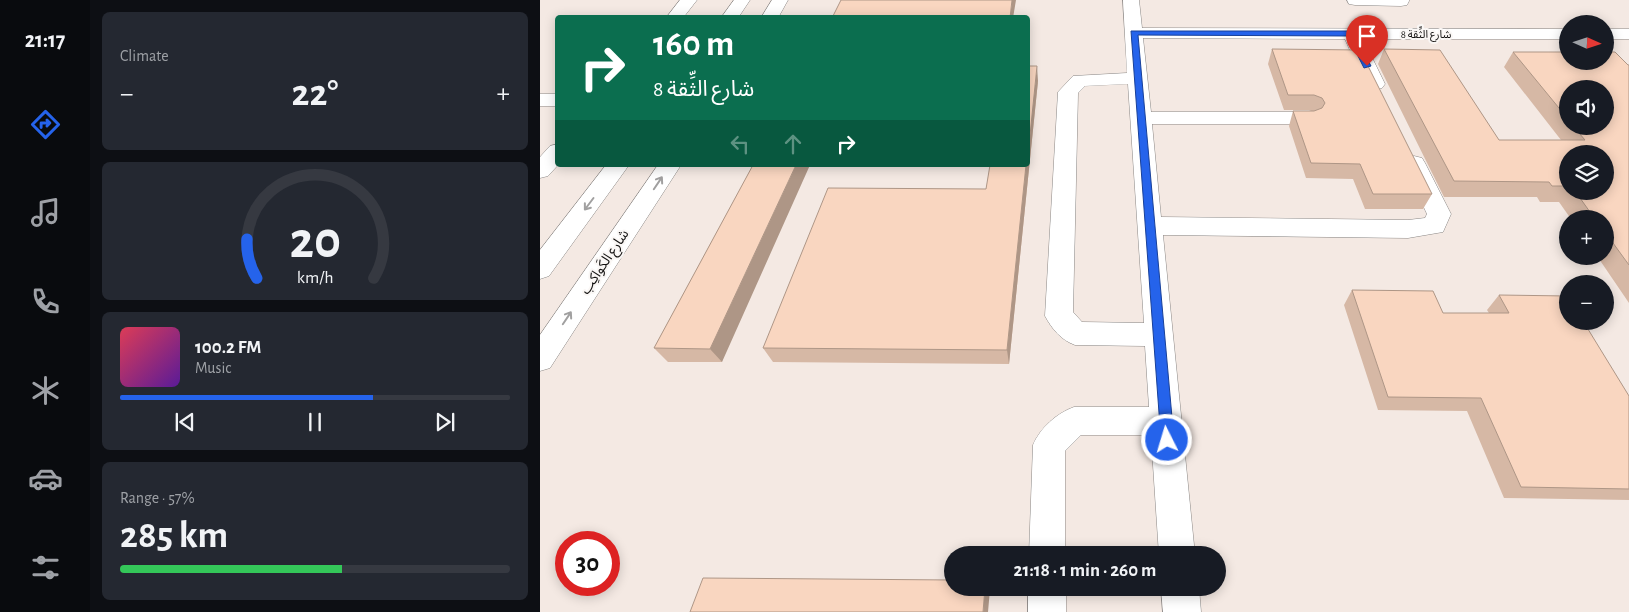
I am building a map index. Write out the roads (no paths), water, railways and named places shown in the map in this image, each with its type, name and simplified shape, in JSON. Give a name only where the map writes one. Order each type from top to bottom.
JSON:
[{"type":"street","points":[[731,15],[742,0]]},
{"type":"street","points":[[770,15],[780,0]]},
{"type":"street","points":[[1131,0],[1176,546]]},
{"type":"street","points":[[1355,0],[1401,0],[1424,34]]},
{"type":"street","name":"شارع الثِّقة 8","points":[[1134,33],[1559,34]]},
{"type":"street","points":[[1351,34],[1384,102]]},
{"type":"street","points":[[1614,34],[1629,34]]},
{"type":"street","points":[[1138,78],[1080,80],[1068,92],[1059,316],[1075,334],[1159,335]]},
{"type":"street","points":[[540,100],[555,100]]},
{"type":"street","points":[[1141,118],[1308,118]]},
{"type":"street","points":[[1150,226],[1408,229],[1434,226],[1439,214],[1405,145]]},
{"type":"street","points":[[540,171],[555,154]]},
{"type":"street","points":[[540,269],[616,167]]},
{"type":"street","name":"شارع الكَواكِب","points":[[540,358],[669,167]]},
{"type":"street","points":[[1047,546],[1049,445],[1074,421],[1166,421]]},
{"type":"street","points":[[1047,596],[1047,612]]},
{"type":"street","points":[[1181,596],[1182,612]]}]
